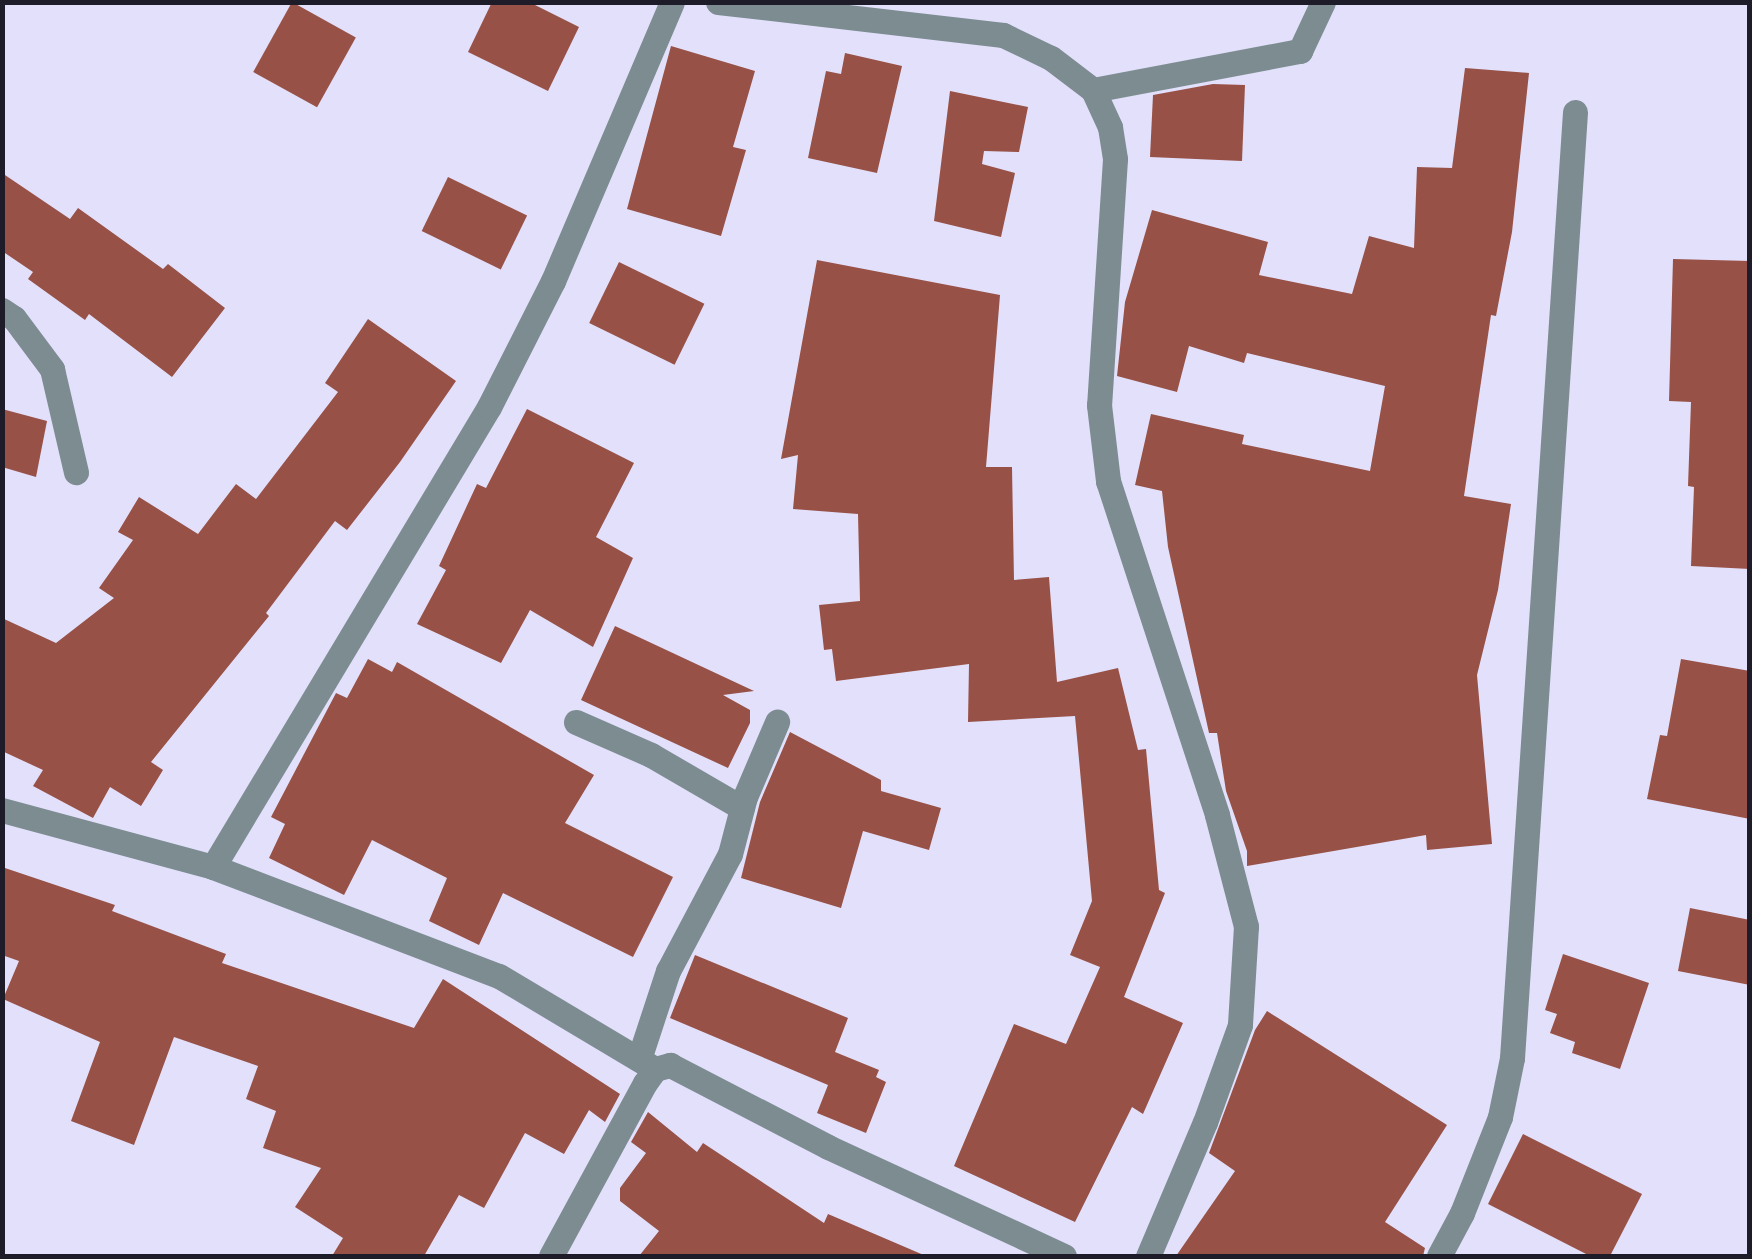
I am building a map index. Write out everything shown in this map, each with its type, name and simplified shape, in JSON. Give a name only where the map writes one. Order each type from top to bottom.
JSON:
[{"type":"street","points":[[212,867],[489,407],[553,280],[672,2]]},
{"type":"street","points":[[718,2],[1003,35],[1051,58],[1093,90],[1110,126],[1115,160],[1099,405],[1108,482],[1217,815],[1246,926],[1240,1024],[1205,1122],[1148,1256]]},
{"type":"street","points":[[1093,90],[1300,51],[1322,2]]},
{"type":"street","points":[[1440,1256],[1462,1213],[1500,1117],[1512,1058],[1574,112]]},
{"type":"street","points":[[2,310],[14,318],[52,369],[76,472]]},
{"type":"street","points":[[576,722],[651,756],[742,808]]},
{"type":"street","points":[[550,1256],[647,1064],[668,971],[730,854],[742,808],[777,722]]},
{"type":"street","points":[[2,810],[212,867],[500,976],[647,1064],[670,1065],[828,1147],[1064,1256]]},
{"type":"building","points":[[292,2],[356,37],[317,107],[253,72]]},
{"type":"building","points":[[492,2],[529,2],[579,27],[548,91],[468,52]]},
{"type":"building","points":[[671,46],[755,71],[733,147],[746,150],[721,236],[627,209]]},
{"type":"building","points":[[845,53],[902,66],[877,173],[808,158],[826,71],[841,74]]},
{"type":"building","points":[[1465,68],[1529,73],[1512,232],[1496,316],[1491,315],[1464,496],[1511,504],[1498,590],[1477,675],[1492,844],[1427,850],[1426,835],[1247,866],[1247,851],[1226,791],[1217,733],[1209,733],[1168,547],[1162,491],[1135,485],[1151,414],[1244,435],[1242,444],[1370,471],[1385,386],[1247,353],[1244,363],[1189,346],[1177,392],[1117,376],[1125,302],[1152,210],[1268,242],[1259,275],[1352,294],[1369,236],[1414,248],[1417,167],[1452,168]]},
{"type":"building","points":[[1213,84],[1245,85],[1242,161],[1150,157],[1153,95]]},
{"type":"building","points":[[950,91],[1028,107],[1019,152],[984,151],[982,164],[1015,173],[1001,237],[934,221]]},
{"type":"building","points":[[2,173],[70,219],[78,208],[163,269],[168,264],[225,308],[172,377],[89,314],[85,320],[28,279],[33,272],[2,251]]},
{"type":"building","points":[[448,177],[527,216],[501,270],[422,231]]},
{"type":"building","points":[[1673,259],[1750,261],[1750,569],[1691,566],[1691,402],[1669,401]]},
{"type":"building","points":[[817,260],[1000,295],[986,467],[1012,467],[1014,580],[1049,577],[1057,682],[1118,668],[1138,750],[1146,749],[1159,890],[1165,893],[1124,997],[1183,1023],[1143,1114],[1132,1107],[1075,1222],[954,1166],[1014,1024],[1066,1044],[1100,967],[1070,955],[1092,901],[1075,716],[968,722],[969,664],[836,681],[832,649],[824,650],[819,605],[860,601],[858,514],[793,509],[798,455],[781,459]]},
{"type":"building","points":[[619,262],[704,304],[675,365],[589,323]]},
{"type":"building","points":[[368,319],[456,381],[400,462],[347,530],[335,521],[266,613],[269,616],[151,762],[163,770],[141,806],[110,787],[93,818],[33,786],[43,770],[2,751],[2,618],[56,643],[114,598],[99,588],[133,540],[118,532],[139,497],[198,534],[236,484],[256,499],[338,392],[325,383]]},
{"type":"building","points":[[2,409],[47,421],[36,477],[2,467]]},
{"type":"building","points":[[527,409],[634,463],[596,537],[633,558],[593,647],[530,610],[501,663],[417,624],[446,570],[439,566],[477,484],[486,488]]},
{"type":"building","points":[[615,626],[754,691],[723,695],[750,710],[750,723],[728,768],[581,700]]},
{"type":"building","points":[[368,659],[392,672],[397,662],[594,775],[565,823],[673,877],[633,957],[503,893],[479,945],[429,921],[447,878],[372,840],[344,895],[269,858],[285,824],[271,817],[336,693],[347,698]]},
{"type":"building","points":[[1681,659],[1750,671],[1750,819],[1647,799],[1660,735],[1667,736]]},
{"type":"building","points":[[790,732],[881,780],[881,791],[941,808],[929,850],[863,831],[841,908],[741,878],[760,802]]},
{"type":"building","points":[[2,867],[115,905],[112,911],[226,954],[222,963],[414,1028],[443,979],[620,1094],[605,1122],[589,1110],[564,1154],[525,1133],[484,1208],[459,1195],[424,1256],[332,1256],[343,1238],[295,1207],[321,1168],[263,1148],[276,1111],[246,1099],[258,1066],[174,1037],[134,1145],[71,1121],[100,1042],[3,999],[19,961],[2,955]]},
{"type":"building","points":[[1690,908],[1750,920],[1750,985],[1678,971]]},
{"type":"building","points":[[1563,954],[1649,983],[1620,1069],[1572,1053],[1575,1042],[1550,1033],[1557,1014],[1545,1010]]},
{"type":"building","points":[[695,955],[848,1018],[835,1052],[879,1070],[876,1077],[886,1082],[866,1133],[817,1113],[828,1085],[670,1018]]},
{"type":"building","points":[[1267,1011],[1447,1125],[1385,1222],[1425,1248],[1423,1256],[1176,1256],[1235,1171],[1209,1153],[1255,1030]]},
{"type":"building","points":[[648,1112],[697,1152],[703,1143],[824,1223],[828,1214],[926,1256],[639,1256],[659,1231],[620,1201],[620,1188],[646,1153],[631,1142]]},
{"type":"building","points":[[1523,1134],[1642,1194],[1610,1256],[1590,1256],[1488,1204]]}]
